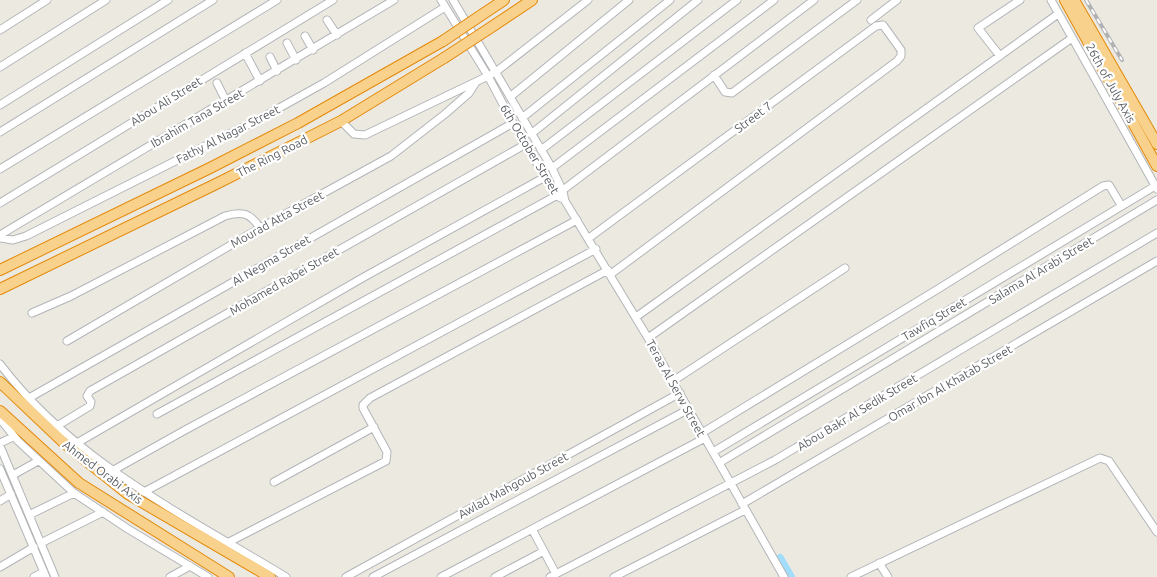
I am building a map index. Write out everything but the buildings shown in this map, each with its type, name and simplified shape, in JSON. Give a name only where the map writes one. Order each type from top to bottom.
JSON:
[{"type":"highway","name":"The Ring Road","points":[[0,270],[210,168],[371,83],[443,41],[504,0]]},
{"type":"highway","name":"The Ring Road","points":[[0,289],[247,169],[341,121],[444,58],[532,0]]},
{"type":"highway","name":"26th of July Axis","points":[[1065,0],[1157,166]]},
{"type":"highway","name":"26th of July Axis","points":[[1074,0],[1157,144]]},
{"type":"highway","name":"Ahmed Orabi Axis","points":[[0,382],[63,442],[128,494],[270,577]]},
{"type":"highway","name":"Ahmed Orabi Axis","points":[[0,411],[79,483],[229,577]]},
{"type":"street","points":[[0,30],[47,0]]},
{"type":"street","points":[[0,67],[106,0]]},
{"type":"street","points":[[0,105],[168,0]]},
{"type":"street","points":[[0,132],[213,0]]},
{"type":"street","points":[[0,169],[276,0]]},
{"type":"street","name":"Abou Ali Street","points":[[0,204],[333,0]]},
{"type":"street","name":"Ibrahim Tana Street","points":[[0,237],[394,0]]},
{"type":"street","name":"6th October Street","points":[[453,0],[542,150],[566,201]]},
{"type":"street","points":[[341,121],[354,134],[365,135],[476,82],[496,72],[588,0]]},
{"type":"street","points":[[510,97],[629,0]]},
{"type":"street","points":[[522,118],[670,0]]},
{"type":"street","points":[[532,134],[698,0]]},
{"type":"street","points":[[542,150],[737,0]]},
{"type":"street","points":[[552,168],[774,0]]},
{"type":"street","points":[[156,414],[561,192],[814,0]]},
{"type":"street","points":[[714,75],[725,92],[732,93],[857,0]]},
{"type":"street","points":[[871,20],[898,0]]},
{"type":"street","points":[[1000,56],[978,28],[1020,0]]},
{"type":"street","points":[[1051,0],[1156,188]]},
{"type":"street","name":"6th October Street","points":[[443,3],[488,76],[545,177],[561,192]]},
{"type":"street","name":"Fathy Al Nagar Street","points":[[0,237],[13,240],[26,236],[263,117],[324,83],[443,3]]},
{"type":"street","points":[[636,316],[1058,14]]},
{"type":"street","points":[[327,20],[337,35]]},
{"type":"street","name":"Street 7","points":[[589,238],[878,25],[884,27],[901,50],[901,56],[898,61],[610,272]]},
{"type":"street","points":[[305,36],[313,50]]},
{"type":"street","points":[[648,338],[1072,38]]},
{"type":"street","points":[[287,43],[296,60]]},
{"type":"street","points":[[245,53],[260,81]]},
{"type":"street","points":[[270,57],[278,71]]},
{"type":"street","name":"Mourad Atta Street","points":[[67,341],[260,228],[397,152],[451,109],[469,93],[476,82]]},
{"type":"street","points":[[217,83],[226,101]]},
{"type":"street","name":"Al Negma Street","points":[[29,398],[513,122]]},
{"type":"street","name":"Mohamed Rabei Street","points":[[57,426],[90,406],[91,402],[88,396],[90,391],[526,144]]},
{"type":"street","points":[[76,442],[364,277],[545,177]]},
{"type":"street","points":[[441,577],[705,434],[1105,185],[1111,187],[1121,205]]},
{"type":"street","name":"Tawfiq Street","points":[[713,452],[1121,205],[1156,188]]},
{"type":"street","name":"Salama Al Arabi Street","points":[[722,461],[1157,200]]},
{"type":"street","name":"Teraa Al Serw Street","points":[[566,201],[636,316],[688,409],[705,434],[713,452],[722,461],[730,484],[784,577]]},
{"type":"street","points":[[32,312],[71,296],[225,216],[247,214],[254,219],[260,228]]},
{"type":"street","points":[[112,471],[195,424],[577,220]]},
{"type":"street","name":"Abou Bakr Al Sedik Street","points":[[553,575],[775,460],[1157,233]]},
{"type":"street","points":[[144,492],[596,249]]},
{"type":"street","name":"Omar Ibn Al Khatab Street","points":[[614,577],[744,507],[750,500],[1157,262]]},
{"type":"street","points":[[673,381],[846,268]]},
{"type":"street","points":[[229,542],[386,461],[387,452],[363,408],[363,404],[370,398],[610,272]]},
{"type":"street","points":[[0,364],[16,385],[57,426],[112,471],[286,577]]},
{"type":"street","name":"Awlad Mahgoub Street","points":[[346,577],[680,393]]},
{"type":"street","points":[[372,577],[688,409]]},
{"type":"street","points":[[0,419],[14,437],[74,493],[208,577]]},
{"type":"street","points":[[274,482],[374,428]]},
{"type":"street","points":[[14,437],[3,440],[0,445],[55,577]]},
{"type":"street","points":[[851,577],[1100,458],[1109,461],[1157,532]]},
{"type":"street","points":[[13,475],[38,461]]},
{"type":"street","points":[[0,469],[45,574],[34,577]]},
{"type":"street","points":[[30,515],[74,493]]},
{"type":"street","points":[[0,501],[11,494]]},
{"type":"street","points":[[41,543],[103,512]]},
{"type":"street","points":[[532,529],[544,551],[553,575]]},
{"type":"street","points":[[0,567],[34,547]]},
{"type":"street","points":[[495,577],[544,551]]},
{"type":"street","points":[[879,563],[888,577]]},
{"type":"street","points":[[170,577],[190,566]]},
{"type":"waterway","points":[[780,558],[791,577]]},
{"type":"railway","points":[[1086,0],[1122,60]]}]
